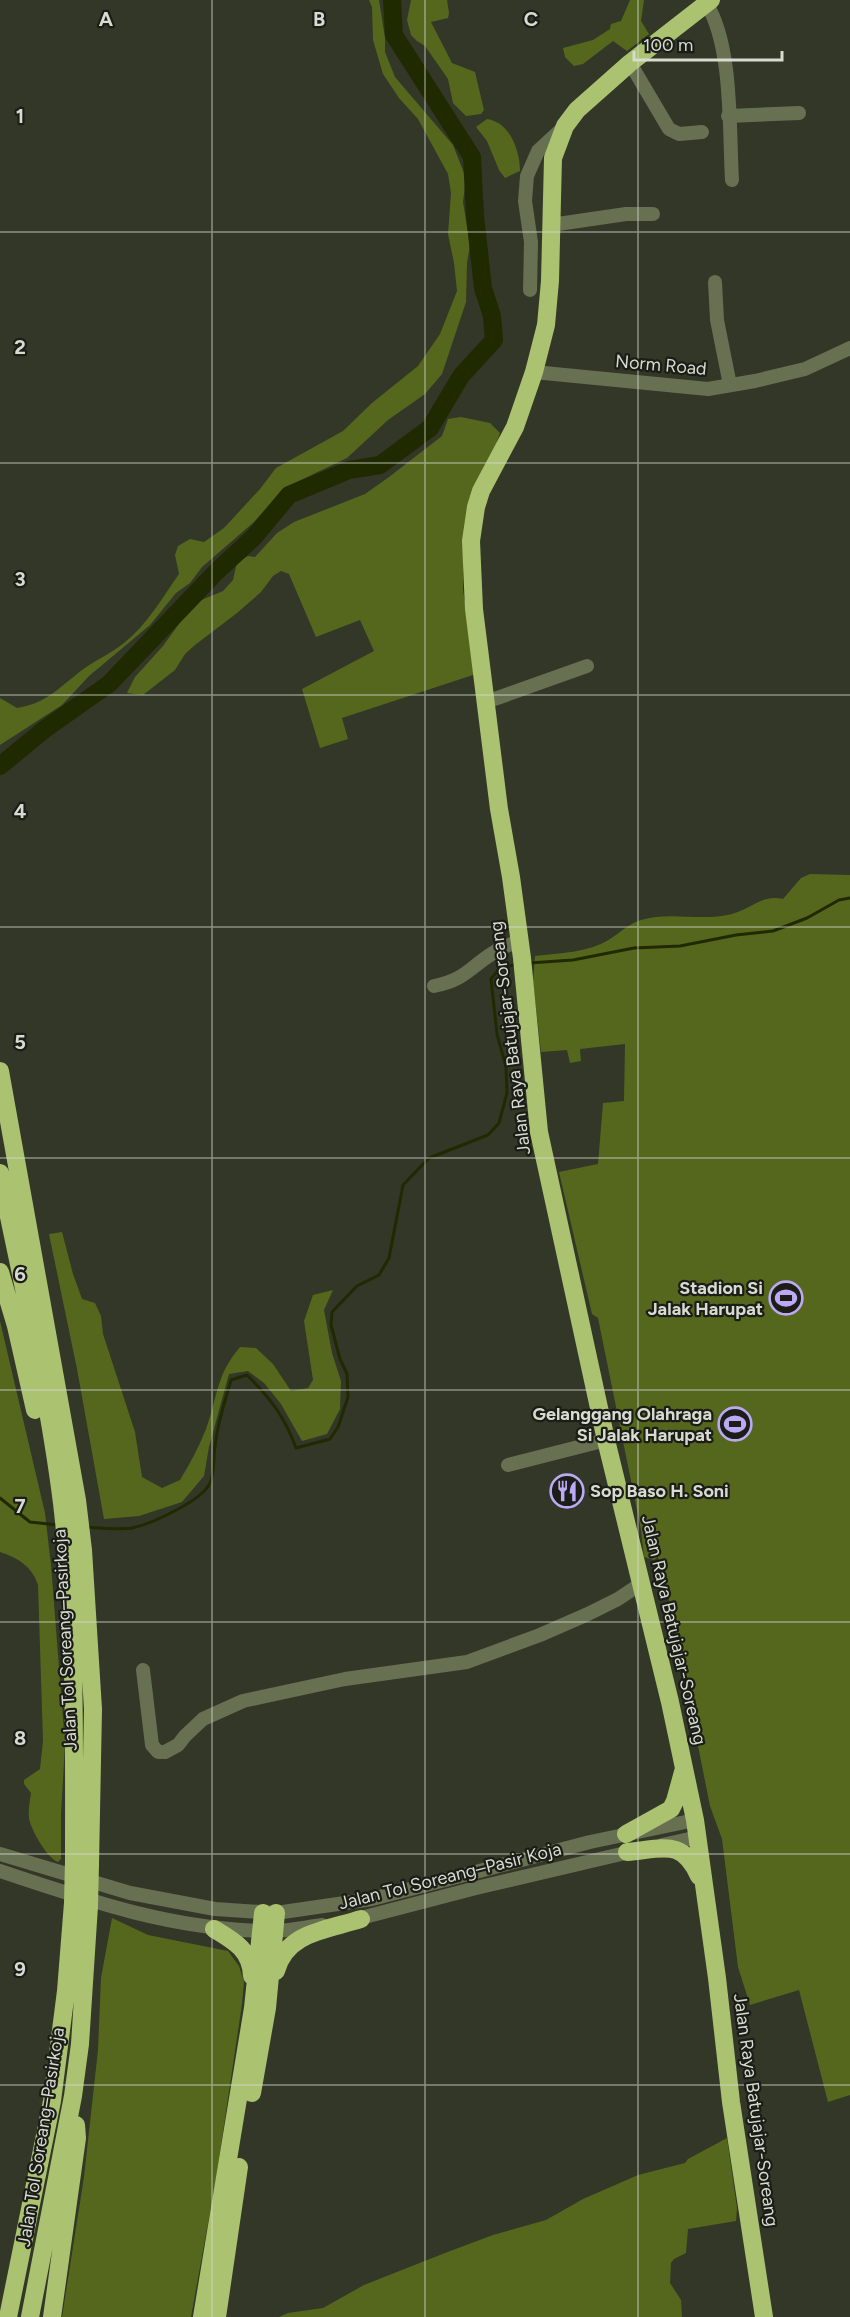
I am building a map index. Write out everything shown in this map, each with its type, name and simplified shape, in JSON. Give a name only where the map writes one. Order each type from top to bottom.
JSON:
[{"type":"highway","name":"Jalan Raya Batujajar-Soreang","points":[[708,1],[630,63],[577,110],[565,126],[553,158],[550,281],[546,325],[534,372],[515,427],[481,491],[473,521],[471,541],[474,609],[498,799],[522,958],[539,1132],[606,1440],[642,1583],[697,1828],[730,2087],[764,2317]]},
{"type":"highway","points":[[0,1071],[64,1501]]},
{"type":"highway","points":[[0,1173],[64,1501]]},
{"type":"highway","points":[[0,1272],[64,1501]]},
{"type":"highway","name":"Jalan Tol Soreang–Pasirkoja","points":[[30,2317],[73,2096],[80,2044],[82,1863],[74,1708],[72,1548],[64,1501]]},
{"type":"highway","points":[[626,1834],[671,1809],[684,1767]]},
{"type":"highway","points":[[627,1852],[665,1849],[683,1852],[692,1861],[704,1889]]},
{"type":"highway","name":"Jalan Tol Soreang–Pasirkoja","points":[[8,2317],[52,2101],[66,1992],[81,1905]]},
{"type":"highway","points":[[202,2317],[260,2008],[280,1958],[292,1943],[361,1919]]},
{"type":"highway","points":[[217,2317],[240,2160],[269,1922]]},
{"type":"highway","points":[[214,1929],[238,1944],[249,1955],[260,2008]]},
{"type":"highway","points":[[52,2317],[77,2138],[73,2096]]},
{"type":"street","points":[[708,1],[719,29],[732,180]]},
{"type":"street","points":[[630,63],[669,129],[679,134],[702,132]]},
{"type":"street","points":[[728,117],[799,113]]},
{"type":"street","points":[[530,290],[531,242],[525,201],[527,176],[538,151],[565,126]]},
{"type":"street","points":[[551,225],[627,214],[652,214]]},
{"type":"street","points":[[715,282],[717,320],[730,385]]},
{"type":"street","name":"Norm Road","points":[[534,372],[694,388],[730,385],[806,369],[850,348]]},
{"type":"street","points":[[486,702],[587,666]]},
{"type":"street","points":[[434,986],[455,981],[469,973],[492,953],[522,958]]},
{"type":"street","points":[[508,1465],[606,1440]]},
{"type":"street","points":[[143,1670],[152,1745],[159,1752],[165,1752],[178,1745],[202,1719],[243,1701],[345,1680],[467,1662],[550,1631],[618,1599],[642,1583]]},
{"type":"street","name":"Jalan Tol Soreang–Pasir Koja","points":[[0,1871],[131,1913],[214,1929],[269,1922],[372,1899],[478,1870],[626,1834],[697,1828]]},
{"type":"street","name":"Jalan Tol Soreang–Pasir Koja","points":[[0,1854],[130,1893],[269,1922],[361,1919],[476,1888],[627,1852],[697,1828]]},
{"type":"green space","points":[[369,0],[379,0],[385,52],[395,77],[453,145],[466,178],[463,202],[470,245],[466,302],[442,374],[425,394],[388,420],[347,458],[284,488],[254,522],[202,567],[190,583],[176,593],[150,625],[89,676],[62,705],[0,745],[0,698],[17,708],[36,703],[50,696],[82,670],[124,643],[147,620],[179,574],[175,555],[178,546],[190,539],[204,542],[224,528],[276,468],[343,431],[372,403],[418,366],[440,334],[457,291],[448,234],[451,193],[448,174],[418,119],[399,98],[383,74],[373,40],[372,7]]},
{"type":"green space","points":[[411,0],[447,0],[448,18],[431,22],[452,63],[475,72],[484,110],[481,114],[466,116],[453,103],[448,79],[425,46],[411,35],[407,20]]},
{"type":"green space","points":[[630,0],[644,0],[641,21],[649,34],[627,51],[613,41],[583,64],[574,66],[565,57],[563,48],[593,40],[610,29],[611,24],[621,21]]},
{"type":"green space","points":[[487,119],[495,121],[508,131],[516,147],[520,171],[505,178],[499,170],[487,141],[476,127]]},
{"type":"green space","points":[[461,417],[490,423],[500,433],[463,539],[463,590],[476,674],[342,718],[348,739],[320,748],[302,689],[374,651],[360,620],[316,637],[289,574],[281,571],[273,576],[261,592],[237,613],[185,654],[175,670],[143,695],[127,693],[135,677],[163,646],[189,610],[199,601],[223,591],[233,580],[237,562],[248,556],[255,557],[277,533],[294,522],[365,494],[442,436],[448,419]]},
{"type":"green space","name":"Gelanggang Olahraga Si Jalak Harupat","points":[[810,874],[850,875],[850,2095],[828,2102],[799,1990],[750,2005],[738,1967],[722,1839],[710,1806],[668,1595],[658,1557],[654,1560],[644,1557],[641,1530],[598,1318],[592,1314],[559,1172],[598,1164],[603,1103],[624,1101],[625,1044],[580,1049],[581,1061],[570,1063],[567,1050],[541,1052],[533,982],[535,956],[573,952],[601,944],[628,926],[652,917],[721,916],[739,912],[763,900],[783,899],[801,878]]},
{"type":"green space","points":[[62,1232],[82,1299],[95,1303],[101,1316],[103,1334],[135,1432],[142,1477],[162,1488],[180,1480],[206,1429],[226,1367],[240,1347],[256,1348],[273,1364],[291,1391],[308,1388],[313,1380],[304,1321],[313,1295],[333,1290],[324,1310],[332,1353],[341,1381],[340,1409],[327,1434],[302,1441],[281,1404],[264,1383],[248,1371],[229,1374],[209,1447],[204,1476],[182,1502],[139,1516],[104,1519],[77,1369],[49,1234]]},
{"type":"green space","points":[[0,1321],[45,1513],[51,1565],[65,1744],[61,1859],[58,1862],[40,1843],[30,1823],[31,1793],[24,1784],[24,1780],[40,1769],[43,1741],[38,1585],[24,1564],[0,1552]]},
{"type":"green space","points":[[112,1918],[148,1935],[228,1951],[239,1966],[244,1982],[216,2179],[191,2317],[62,2317],[84,2177],[98,2050],[101,1978]]},
{"type":"green space","points":[[727,2138],[737,2208],[736,2221],[688,2229],[686,2253],[671,2263],[670,2283],[681,2300],[682,2317],[279,2317],[288,2313],[323,2308],[364,2285],[445,2253],[493,2235],[546,2220],[583,2199],[638,2175],[685,2163],[688,2159]]},
{"type":"waterway","points":[[0,766],[45,729],[109,684],[218,570],[254,537],[289,495],[349,470],[380,465],[430,428],[461,376],[494,340],[492,316],[483,288],[475,216],[472,157],[394,35],[392,0]]},
{"type":"waterway","points":[[529,963],[573,960],[634,948],[680,946],[736,935],[773,931],[807,918],[839,900],[850,898]]},
{"type":"waterway","points":[[86,1527],[121,1529],[140,1526],[175,1511],[205,1490],[212,1478],[218,1430],[231,1380],[247,1375],[255,1383],[282,1417],[296,1448],[330,1439],[338,1427],[348,1397],[347,1374],[340,1359],[331,1325],[332,1312],[357,1286],[379,1275],[389,1258],[403,1185],[429,1158],[488,1135],[499,1123],[507,1093],[506,1067],[497,1034],[491,979],[499,969],[517,964]]},
{"type":"waterway","points":[[0,1498],[30,1522],[58,1525]]},
{"type":"place","name":"Stadion Si Jalak Harupat","points":[[786,1298]]},
{"type":"place","name":"Gelanggang Olahraga Si Jalak Harupat","points":[[735,1424]]},
{"type":"place","name":"Sop Baso H. Soni","points":[[567,1491]]}]
